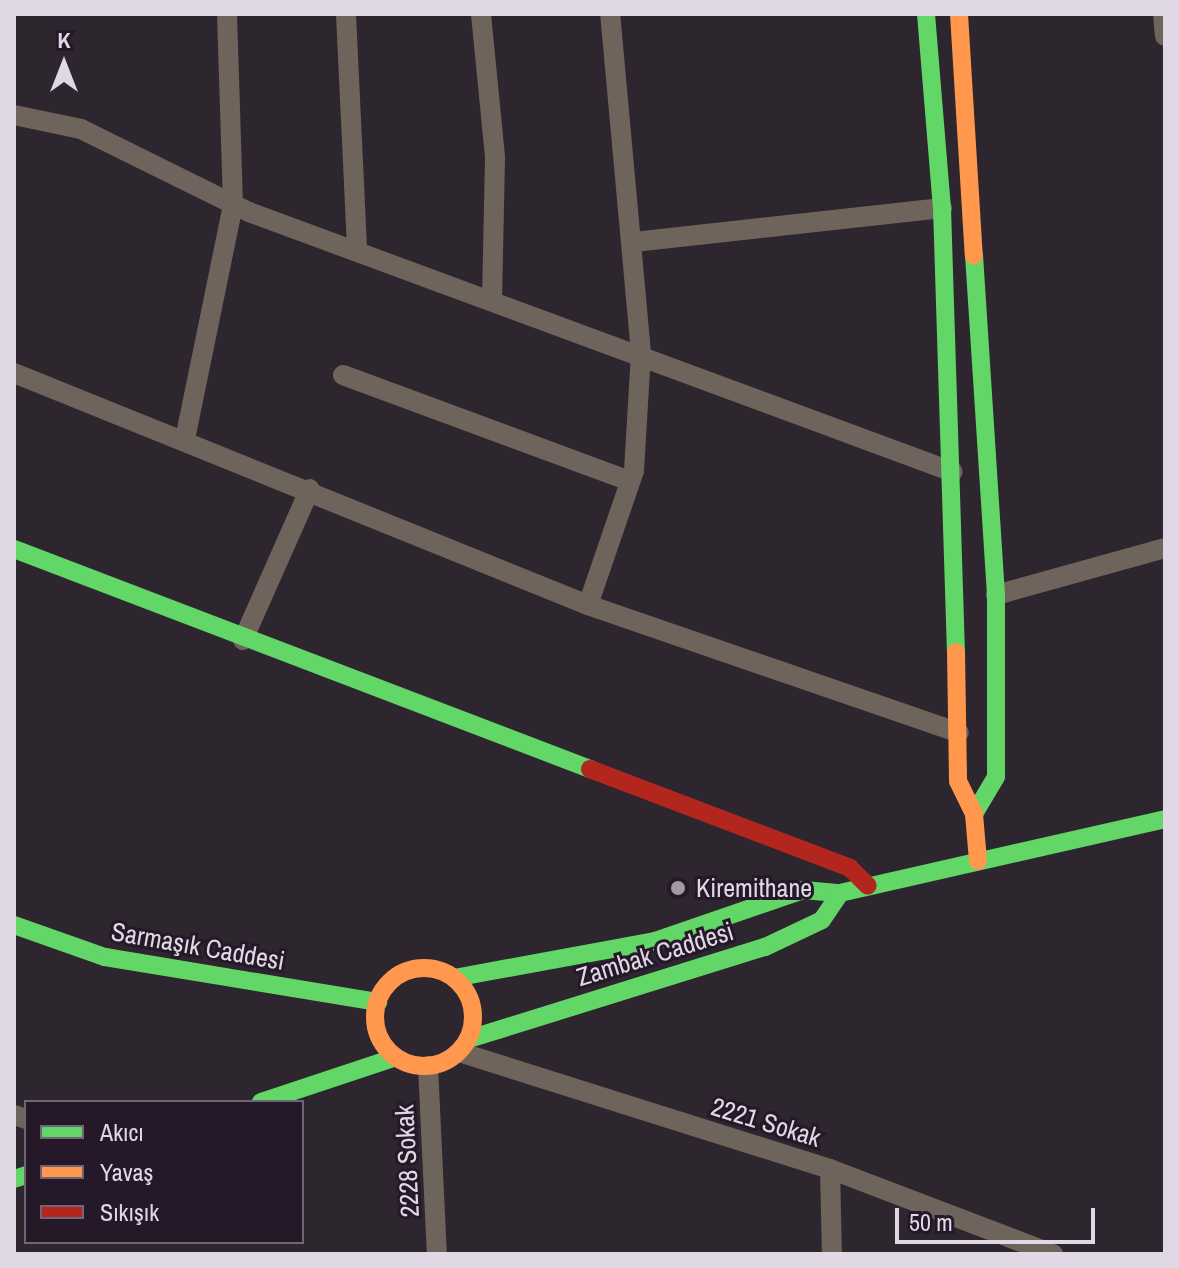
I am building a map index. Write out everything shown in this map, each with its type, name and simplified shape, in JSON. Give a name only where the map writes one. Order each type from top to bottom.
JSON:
[{"type":"main road","points":[[926,14],[942,208],[953,472],[958,781],[974,814],[978,861]]},
{"type":"main road","points":[[959,14],[996,595],[996,777],[974,814]]},
{"type":"main road","points":[[14,549],[243,640],[850,868],[868,886]]},
{"type":"main road","name":"Zambak Caddesi","points":[[454,978],[655,941],[803,890],[840,893],[1165,819]]},
{"type":"main road","name":"Zambak Caddesi","points":[[464,1046],[765,947],[822,920],[840,893]]},
{"type":"main road","name":"Sarmaşık Caddesi","points":[[14,925],[105,957],[378,1002]]},
{"type":"main road","points":[[267,1100],[396,1057],[428,1066],[464,1046],[472,1005],[454,978],[440,971],[409,971],[395,978],[378,1002],[378,1033],[396,1057]]},
{"type":"street","points":[[185,439],[233,205],[227,14]]},
{"type":"street","points":[[346,14],[357,251]]},
{"type":"street","points":[[481,14],[495,158],[492,300]]},
{"type":"street","points":[[588,605],[630,481],[641,353],[634,242],[610,14]]},
{"type":"street","points":[[1163,14],[1165,36]]},
{"type":"street","points":[[14,115],[81,129],[233,205],[641,353],[953,472]]},
{"type":"street","points":[[634,242],[942,208]]},
{"type":"street","points":[[14,373],[310,489],[588,605],[959,733]]},
{"type":"street","points":[[343,375],[630,481]]},
{"type":"street","points":[[243,640],[310,489]]},
{"type":"street","points":[[996,595],[1165,548]]},
{"type":"street","name":"2221 Sokak","points":[[464,1046],[830,1169],[1053,1254]]},
{"type":"street","name":"2228 Sokak","points":[[428,1066],[437,1254]]},
{"type":"street","points":[[830,1169],[832,1254]]},
{"type":"traffic: fast","points":[[926,14],[942,208],[956,652]]},
{"type":"traffic: fast","points":[[974,256],[996,595],[996,777],[974,814]]},
{"type":"traffic: fast","points":[[14,549],[590,769]]},
{"type":"traffic: fast","points":[[454,978],[655,941],[803,890],[840,893],[1165,819]]},
{"type":"traffic: fast","points":[[469,1039],[765,947],[822,920],[840,893]]},
{"type":"traffic: fast","points":[[14,925],[105,957],[378,1002]]},
{"type":"traffic: fast","points":[[267,1100],[396,1057]]},
{"type":"traffic: fast","points":[[14,1179],[24,1176]]},
{"type":"traffic: slow","points":[[959,14],[974,256]]},
{"type":"traffic: slow","points":[[956,652],[958,781],[974,814],[978,861]]},
{"type":"traffic: slow","points":[[424,968],[451,976],[465,990],[473,1017],[465,1044],[451,1058],[424,1066],[397,1058],[383,1044],[375,1017],[383,990],[397,976],[424,968]]},
{"type":"traffic: jam","points":[[590,769],[850,868],[868,886]]},
{"type":"place","name":"Kiremithane","points":[[678,888]]}]
